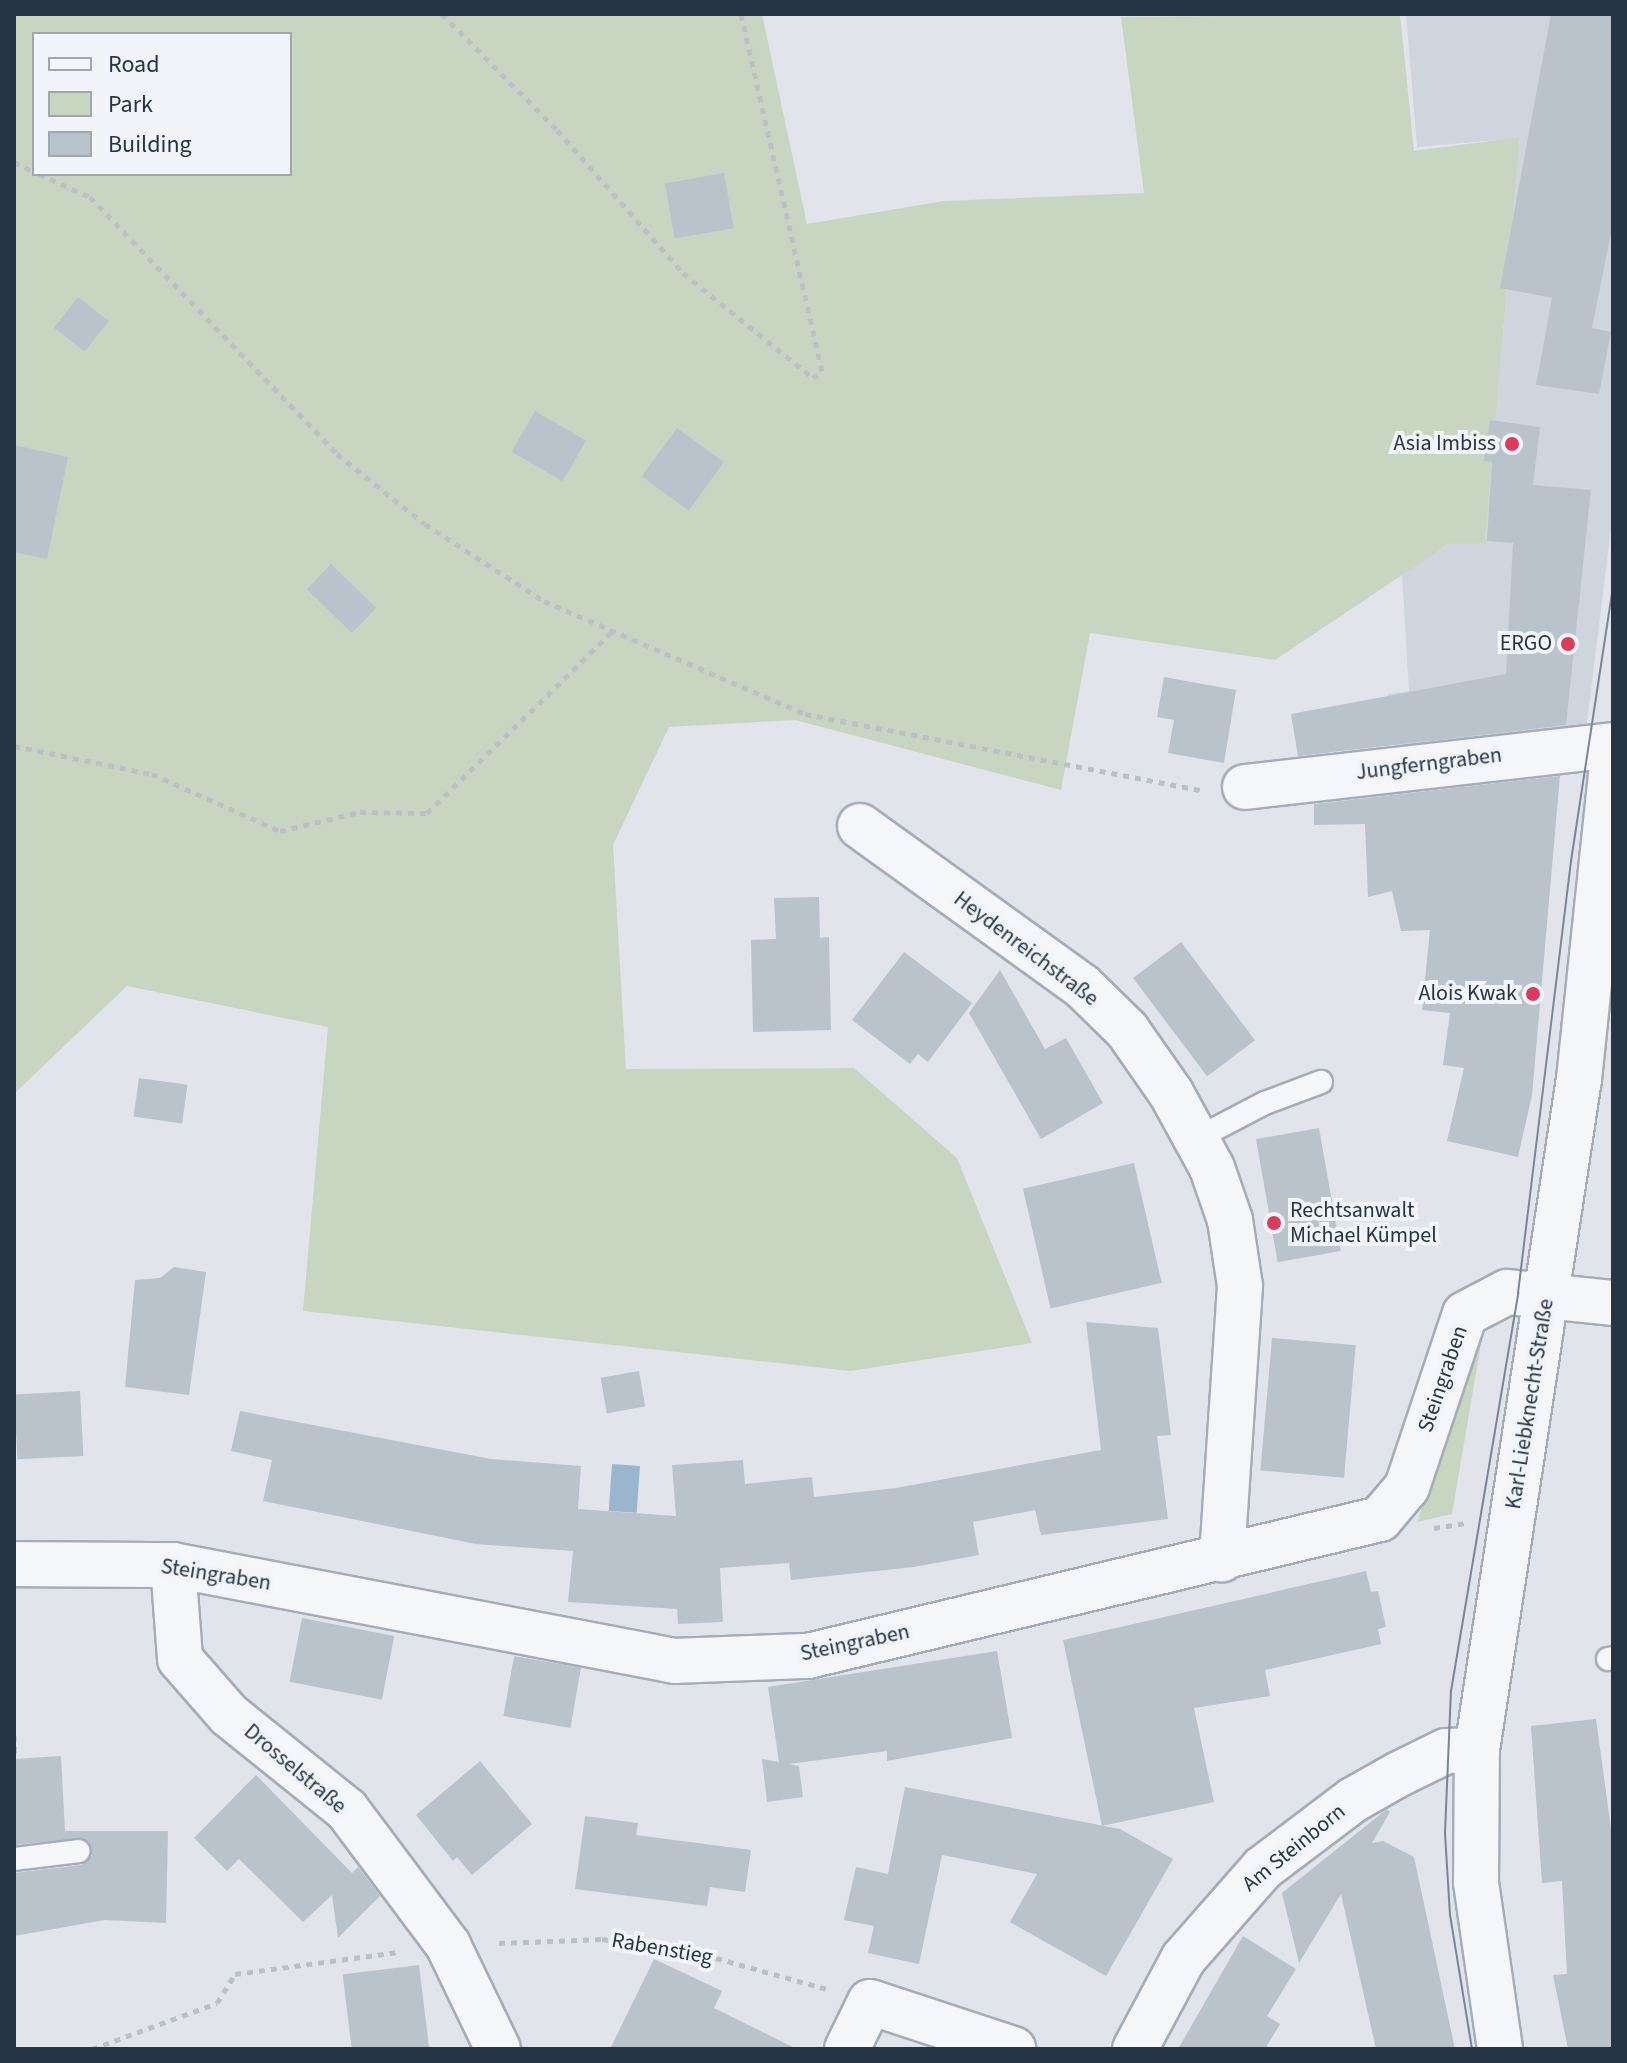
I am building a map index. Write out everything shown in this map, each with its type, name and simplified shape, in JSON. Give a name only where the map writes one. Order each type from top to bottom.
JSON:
[{"type":"street","name":"Jungferngraben","points":[[1245,787],[1613,745]]},
{"type":"street","name":"Karl-Liebknecht-Straße","points":[[1500,2049],[1476,1882],[1477,1750],[1579,1079],[1609,830],[1613,758]]},
{"type":"street","name":"Heydenreichstraße","points":[[860,826],[1082,986],[1127,1030],[1196,1139],[1230,1220],[1240,1286],[1222,1559]]},
{"type":"street","name":"Steingraben","points":[[14,1564],[173,1565],[675,1661],[808,1656],[1380,1519],[1407,1487],[1465,1314],[1507,1292],[1613,1303]]},
{"type":"street","name":"Drosselstraße","points":[[173,1565],[180,1659],[229,1715],[347,1810],[448,1945],[498,2049]]},
{"type":"street","name":"Am Steinborn","points":[[1135,2049],[1183,1959],[1263,1868],[1321,1822],[1399,1774],[1446,1751],[1477,1750]]},
{"type":"street","points":[[847,2049],[870,2002],[1013,2049]]},
{"type":"lane","points":[[1196,1139],[1265,1103],[1321,1082]]},
{"type":"lane","points":[[14,1859],[79,1851]]},
{"type":"path","points":[[442,14],[557,130],[683,273],[813,378],[822,371],[741,14]]},
{"type":"path","points":[[44,176],[90,197],[337,454],[425,524],[544,601],[805,714],[1209,791],[1245,787]]},
{"type":"path","points":[[14,746],[152,774],[280,831],[360,812],[427,813],[613,631]]},
{"type":"path","points":[[14,1735],[15,1759]]},
{"type":"path","name":"Rabenstieg","points":[[92,2049],[217,2003],[235,1974],[448,1945],[602,1939],[716,1958],[870,2002]]},
{"type":"path","points":[[14,2049],[23,2049]]},
{"type":"shaded area","points":[[1406,14],[1613,14],[1613,512],[1585,738],[1399,755],[1388,694],[1409,691],[1402,574],[1450,543],[1485,542],[1520,138],[1417,147]]},
{"type":"green space","points":[[14,14],[762,14],[807,224],[944,201],[1144,193],[1121,17],[1400,14],[1414,151],[1520,137],[1485,543],[1450,543],[1275,660],[1090,633],[1061,790],[795,720],[669,727],[613,845],[626,1069],[854,1068],[957,1158],[1032,1343],[850,1371],[303,1311],[328,1027],[127,986],[14,1094]]},
{"type":"green space","points":[[1484,1326],[1452,1514],[1417,1522],[1454,1415]]},
{"type":"water","points":[[612,1464],[640,1466],[637,1513],[609,1511]]},
{"type":"building","points":[[1551,14],[1613,14],[1613,223],[1592,328],[1611,332],[1599,394],[1536,385],[1552,298],[1500,288]]},
{"type":"building","points":[[724,173],[734,228],[675,239],[665,183]]},
{"type":"building","points":[[78,297],[109,321],[85,352],[54,328]]},
{"type":"building","points":[[535,411],[586,440],[563,481],[512,452]]},
{"type":"building","points":[[1490,420],[1540,427],[1533,485],[1591,490],[1566,725],[1298,756],[1291,714],[1506,674],[1513,543],[1487,541],[1492,462],[1484,461]]},
{"type":"building","points":[[677,428],[724,462],[689,511],[642,477]]},
{"type":"building","points":[[14,445],[68,457],[47,559],[14,552]]},
{"type":"building","points":[[331,564],[376,608],[352,633],[307,589]]},
{"type":"building","points":[[1164,677],[1236,690],[1224,763],[1168,753],[1174,720],[1157,717]]},
{"type":"building","points":[[1560,776],[1532,1095],[1518,1157],[1447,1141],[1464,1068],[1443,1065],[1450,1013],[1422,1010],[1430,930],[1401,931],[1392,891],[1368,897],[1365,824],[1314,825],[1314,804]]},
{"type":"building","points":[[819,897],[820,938],[829,937],[831,1030],[753,1032],[751,940],[776,939],[774,898]]},
{"type":"building","points":[[1181,942],[1255,1040],[1207,1076],[1133,978]]},
{"type":"building","points":[[904,952],[972,1003],[928,1062],[918,1054],[910,1064],[852,1020]]},
{"type":"building","points":[[1000,970],[1045,1049],[1066,1038],[1103,1103],[1041,1139],[969,1013]]},
{"type":"building","points":[[139,1078],[188,1085],[182,1123],[134,1117]]},
{"type":"building","points":[[1319,1128],[1341,1251],[1278,1262],[1256,1139]]},
{"type":"building","points":[[1134,1163],[1162,1283],[1051,1308],[1023,1189]]},
{"type":"building","points":[[174,1267],[206,1272],[189,1395],[125,1387],[135,1280],[160,1278]]},
{"type":"building","points":[[1086,1322],[1158,1328],[1171,1435],[1157,1436],[1168,1519],[1041,1535],[1035,1510],[973,1522],[979,1555],[914,1567],[791,1580],[789,1563],[720,1568],[723,1622],[678,1624],[677,1609],[568,1602],[573,1551],[476,1544],[263,1501],[272,1460],[231,1451],[240,1411],[491,1459],[581,1466],[578,1509],[676,1516],[672,1465],[743,1460],[745,1484],[812,1477],[814,1497],[896,1488],[1101,1450]]},
{"type":"building","points":[[1272,1338],[1356,1345],[1344,1478],[1260,1470]]},
{"type":"building","points":[[639,1371],[645,1406],[607,1413],[601,1378]]},
{"type":"building","points":[[80,1391],[83,1456],[17,1459],[14,1394]]},
{"type":"building","points":[[1366,1571],[1371,1592],[1378,1591],[1386,1627],[1378,1629],[1381,1644],[1265,1670],[1270,1696],[1194,1708],[1214,1802],[1102,1826],[1063,1640]]},
{"type":"building","points":[[302,1618],[394,1636],[382,1700],[290,1682]]},
{"type":"building","points":[[997,1651],[1012,1738],[887,1761],[887,1751],[789,1764],[799,1766],[803,1797],[767,1802],[762,1759],[779,1762],[768,1687]]},
{"type":"building","points":[[514,1656],[581,1668],[570,1728],[503,1716]]},
{"type":"building","points":[[1596,1719],[1613,1843],[1613,2049],[1568,2049],[1553,1975],[1567,1974],[1562,1881],[1542,1883],[1531,1726]]},
{"type":"building","points":[[61,1756],[65,1831],[168,1831],[166,1923],[105,1920],[14,1936],[14,1873],[81,1865],[92,1856],[84,1838],[14,1845],[14,1759]]},
{"type":"building","points":[[480,1761],[532,1824],[472,1875],[457,1857],[453,1861],[416,1815]]},
{"type":"building","points":[[256,1775],[352,1873],[358,1867],[380,1896],[338,1938],[332,1895],[303,1922],[239,1859],[227,1871],[194,1838]]},
{"type":"building","points":[[905,1787],[1120,1829],[1173,1859],[1106,1976],[1010,1922],[1037,1874],[942,1855],[919,1964],[868,1953],[874,1926],[844,1920],[856,1867],[888,1874]]},
{"type":"building","points":[[1387,1809],[1390,1812],[1372,1843],[1383,1841],[1414,1857],[1455,2049],[1376,2049],[1341,1894],[1299,1963],[1282,1893]]},
{"type":"building","points":[[585,1816],[638,1823],[636,1835],[751,1850],[745,1892],[710,1887],[707,1906],[575,1889]]},
{"type":"building","points":[[1243,1936],[1296,1969],[1267,2016],[1280,2024],[1265,2049],[1178,2049]]},
{"type":"building","points":[[654,1959],[722,1991],[714,2008],[797,2049],[610,2049]]},
{"type":"building","points":[[419,1965],[429,2049],[352,2049],[343,1974]]},
{"type":"tram line","points":[[1472,2049],[1450,1915],[1445,1833],[1451,1691],[1518,1293],[1571,861],[1613,588]]},
{"type":"place","name":"Asia Imbiss","points":[[1512,444]]},
{"type":"place","name":"ERGO","points":[[1568,644]]},
{"type":"place","name":"Alois Kwak","points":[[1533,994]]},
{"type":"place","name":"Rechtsanwalt Michael Kümpel","points":[[1274,1223]]}]
